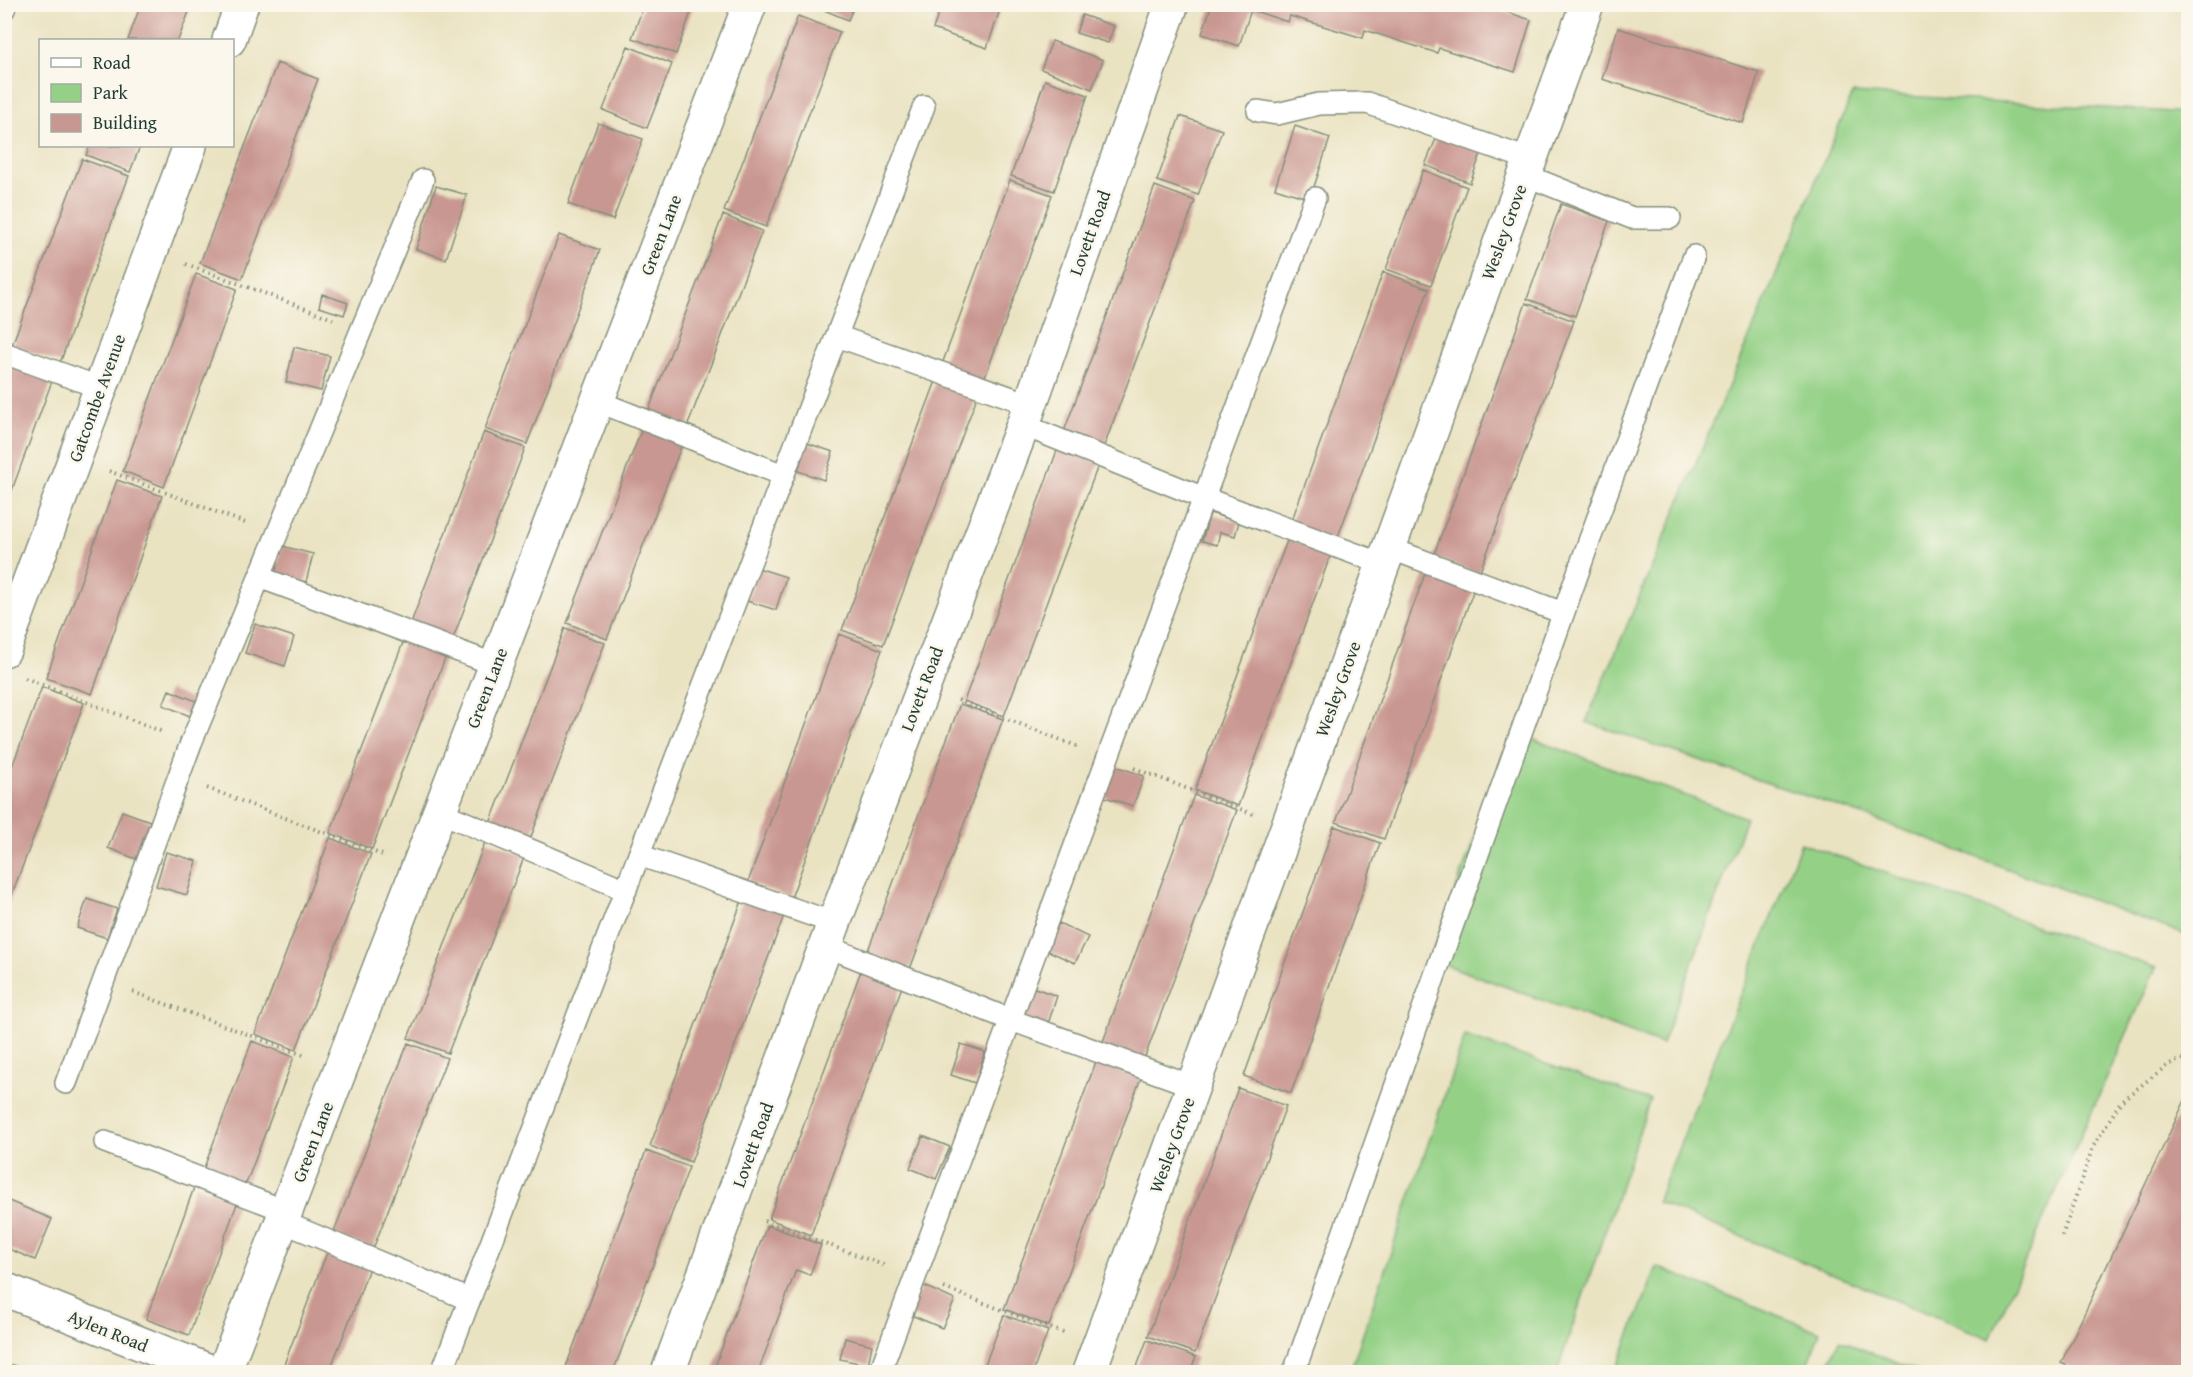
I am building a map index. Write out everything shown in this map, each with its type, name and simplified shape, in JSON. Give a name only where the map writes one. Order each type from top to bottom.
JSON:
[{"type":"street","points":[[229,39],[242,4]]},
{"type":"street","name":"Green Lane","points":[[224,1372],[750,4]]},
{"type":"street","name":"Lovett Road","points":[[668,1372],[1026,414],[1172,4]]},
{"type":"street","name":"Wesley Grove","points":[[1089,1372],[1587,4]]},
{"type":"street","name":"Gatcombe Avenue","points":[[10,662],[75,458],[190,147]]},
{"type":"street","name":"Aylen Road","points":[[4,1289],[212,1372]]},
{"type":"lane","points":[[4,9],[6,4]]},
{"type":"lane","points":[[1258,111],[1277,114],[1319,104],[1367,103],[1528,168],[1632,218],[1670,218]]},
{"type":"lane","points":[[442,1372],[924,106]]},
{"type":"lane","points":[[66,1083],[191,743],[423,180]]},
{"type":"lane","points":[[880,1372],[1315,198]]},
{"type":"lane","points":[[1294,1372],[1563,613],[1694,256]]},
{"type":"lane","points":[[837,336],[1026,414],[1204,498],[1563,613]]},
{"type":"lane","points":[[4,353],[101,388]]},
{"type":"lane","points":[[597,401],[783,476]]},
{"type":"lane","points":[[259,577],[496,665]]},
{"type":"lane","points":[[440,812],[626,890]]},
{"type":"lane","points":[[639,855],[830,935],[1011,1020],[1193,1086]]},
{"type":"lane","points":[[105,1142],[284,1217],[470,1300]]},
{"type":"path","points":[[151,251],[361,329]]},
{"type":"path","points":[[75,458],[276,534]]},
{"type":"path","points":[[10,662],[191,743]]},
{"type":"path","points":[[924,687],[1288,828]]},
{"type":"path","points":[[178,777],[418,869]]},
{"type":"path","points":[[104,981],[341,1070]]},
{"type":"path","points":[[2062,1236],[2093,1147],[2121,1101],[2169,1064],[2188,1057]]},
{"type":"green space","points":[[1853,93],[2188,113],[2188,936],[1863,815],[1586,722]]},
{"type":"green space","points":[[1514,732],[1746,818],[1662,1044],[1430,959]]},
{"type":"green space","points":[[1801,843],[2156,968],[1990,1339],[1657,1202]]},
{"type":"green space","points":[[1465,1036],[1650,1100],[1557,1372],[1350,1372]]},
{"type":"green space","points":[[1657,1267],[1820,1332],[1804,1372],[1615,1372]]},
{"type":"green space","points":[[1839,1340],[1920,1372],[1825,1372]]},
{"type":"building","points":[[141,4],[192,4],[178,39],[128,39]]},
{"type":"building","points":[[644,4],[694,4],[676,54],[632,38]]},
{"type":"building","points":[[810,4],[855,4],[848,20]]},
{"type":"building","points":[[942,4],[1002,4],[987,48],[933,29]]},
{"type":"building","points":[[1212,4],[1483,4],[1531,20],[1515,72],[1439,48],[1437,53],[1365,30],[1363,38],[1290,16],[1288,22],[1251,10],[1239,46],[1202,34]]},
{"type":"building","points":[[1082,15],[1114,26],[1108,43],[1076,33]]},
{"type":"building","points":[[798,16],[840,32],[766,227],[724,211]]},
{"type":"building","points":[[1618,28],[1759,72],[1743,123],[1602,79]]},
{"type":"building","points":[[1052,41],[1103,60],[1092,89],[1041,69]]},
{"type":"building","points":[[628,46],[672,64],[647,128],[603,110]]},
{"type":"building","points":[[277,63],[318,79],[242,279],[200,263]]},
{"type":"building","points":[[1045,80],[1088,95],[1054,191],[1011,176]]},
{"type":"building","points":[[1180,116],[1222,130],[1198,195],[1157,181]]},
{"type":"building","points":[[598,123],[643,139],[613,220],[568,204]]},
{"type":"building","points":[[1295,126],[1330,138],[1310,199],[1275,188]]},
{"type":"building","points":[[1438,134],[1482,151],[1470,183],[1425,165]]},
{"type":"building","points":[[90,147],[140,147],[130,172],[86,155]]},
{"type":"building","points":[[82,159],[129,176],[60,363],[12,345]]},
{"type":"building","points":[[1423,170],[1467,187],[1431,285],[1386,269]]},
{"type":"building","points":[[1010,180],[1052,195],[983,382],[941,367]]},
{"type":"building","points":[[436,186],[467,195],[446,259],[416,249]]},
{"type":"building","points":[[1155,186],[1195,201],[1102,452],[1062,437]]},
{"type":"building","points":[[1561,204],[1609,221],[1575,316],[1527,299]]},
{"type":"building","points":[[723,215],[762,231],[687,427],[648,412]]},
{"type":"building","points":[[559,235],[600,250],[527,444],[485,429]]},
{"type":"building","points":[[1383,272],[1429,289],[1336,542],[1290,525]]},
{"type":"building","points":[[196,274],[237,289],[164,487],[123,471]]},
{"type":"building","points":[[322,294],[348,303],[344,315],[319,307]]},
{"type":"building","points":[[1526,303],[1574,321],[1479,574],[1433,557]]},
{"type":"building","points":[[294,347],[330,356],[321,391],[286,382]]},
{"type":"building","points":[[9,365],[52,381],[5,509],[4,378]]},
{"type":"building","points":[[936,381],[977,397],[883,645],[842,630]]},
{"type":"building","points":[[643,426],[683,442],[607,639],[567,623]]},
{"type":"building","points":[[484,432],[525,448],[451,644],[409,628]]},
{"type":"building","points":[[807,443],[833,452],[824,480],[798,471]]},
{"type":"building","points":[[1058,448],[1099,463],[1004,716],[964,701]]},
{"type":"building","points":[[117,480],[162,496],[92,694],[46,678]]},
{"type":"building","points":[[1210,513],[1239,522],[1235,536],[1220,532],[1217,545],[1202,541]]},
{"type":"building","points":[[1288,538],[1331,554],[1238,806],[1195,790]]},
{"type":"building","points":[[282,546],[313,554],[306,582],[275,575]]},
{"type":"building","points":[[758,568],[786,577],[776,610],[747,601]]},
{"type":"building","points":[[1427,568],[1475,586],[1384,839],[1336,822]]},
{"type":"building","points":[[255,624],[294,637],[285,666],[245,653]]},
{"type":"building","points":[[565,628],[605,643],[529,842],[489,826]]},
{"type":"building","points":[[839,634],[882,650],[791,898],[748,882]]},
{"type":"building","points":[[404,640],[446,656],[372,849],[330,833]]},
{"type":"building","points":[[42,687],[84,703],[9,902],[4,900],[4,788]]},
{"type":"building","points":[[169,690],[196,701],[190,716],[163,705]]},
{"type":"building","points":[[960,704],[1003,719],[910,969],[867,953]]},
{"type":"building","points":[[1113,765],[1144,776],[1133,806],[1102,796]]},
{"type":"building","points":[[1194,795],[1237,810],[1143,1062],[1101,1047]]},
{"type":"building","points":[[122,811],[150,821],[136,859],[108,848]]},
{"type":"building","points":[[1334,826],[1380,843],[1291,1093],[1244,1076]]},
{"type":"building","points":[[330,838],[371,854],[296,1050],[255,1034]]},
{"type":"building","points":[[486,840],[525,855],[448,1053],[408,1038]]},
{"type":"building","points":[[166,852],[197,861],[187,895],[156,886]]},
{"type":"building","points":[[743,898],[785,913],[691,1162],[650,1146]]},
{"type":"building","points":[[87,899],[117,909],[107,938],[77,928]]},
{"type":"building","points":[[1059,923],[1088,937],[1075,963],[1046,950]]},
{"type":"building","points":[[862,968],[903,984],[811,1235],[769,1219]]},
{"type":"building","points":[[1032,987],[1057,996],[1047,1027],[1021,1018]]},
{"type":"building","points":[[252,1041],[294,1057],[244,1189],[202,1173]]},
{"type":"building","points":[[408,1043],[447,1058],[373,1249],[333,1234]]},
{"type":"building","points":[[961,1044],[985,1052],[975,1083],[951,1075]]},
{"type":"building","points":[[1097,1059],[1142,1075],[1049,1326],[1004,1309]]},
{"type":"building","points":[[1238,1088],[1286,1106],[1195,1353],[1148,1336]]},
{"type":"building","points":[[2188,1094],[2188,1372],[2082,1372],[2061,1363]]},
{"type":"building","points":[[923,1136],[950,1147],[936,1179],[910,1168]]},
{"type":"building","points":[[646,1151],[689,1167],[632,1322],[613,1372],[564,1372]]},
{"type":"building","points":[[195,1185],[238,1201],[189,1335],[146,1319]]},
{"type":"building","points":[[4,1199],[52,1219],[35,1260],[4,1247]]},
{"type":"building","points":[[767,1225],[821,1245],[810,1275],[796,1270],[758,1372],[713,1372]]},
{"type":"building","points":[[328,1250],[370,1265],[358,1299],[329,1372],[281,1372]]},
{"type":"building","points":[[922,1285],[955,1300],[942,1328],[909,1314]]},
{"type":"building","points":[[1004,1315],[1048,1331],[1033,1372],[982,1372]]},
{"type":"building","points":[[845,1338],[872,1345],[868,1365],[840,1359]]},
{"type":"building","points":[[1147,1340],[1196,1357],[1190,1372],[1135,1372]]},
{"type":"building","points":[[12,1365],[30,1372],[9,1372]]}]
